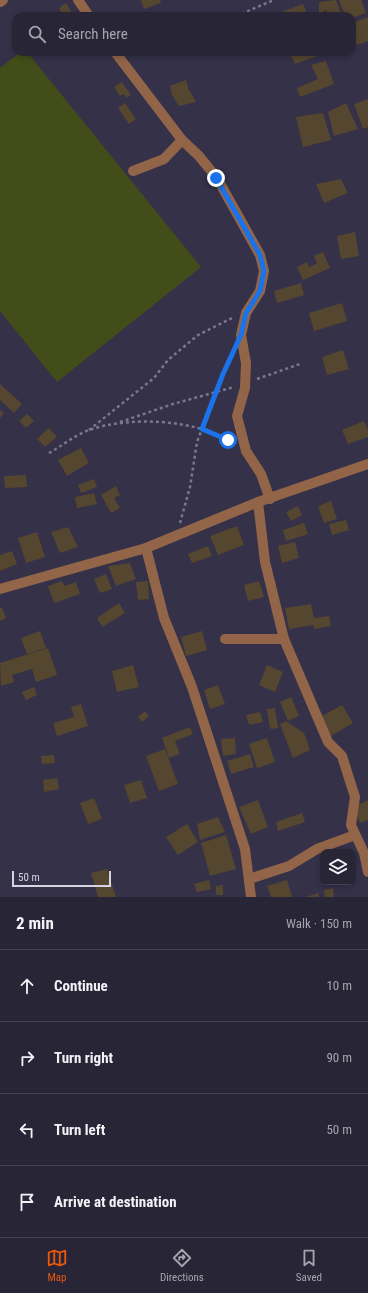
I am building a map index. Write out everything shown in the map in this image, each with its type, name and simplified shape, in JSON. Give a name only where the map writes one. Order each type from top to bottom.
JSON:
[{"type":"street","points":[[78,0],[86,12]]},
{"type":"street","points":[[118,56],[182,140],[199,156],[216,178],[260,255],[264,271],[260,291],[246,313],[241,335],[246,363],[245,385],[237,416],[246,451],[261,474],[270,499]]},
{"type":"street","points":[[133,171],[164,159],[182,140]]},
{"type":"street","points":[[0,589],[146,548],[258,502],[368,464]]},
{"type":"street","points":[[258,502],[265,562],[284,639],[328,742],[342,756],[355,797],[350,825],[364,853],[368,872]]},
{"type":"street","points":[[146,548],[164,618],[192,687],[245,849],[251,897]]},
{"type":"street","points":[[225,639],[284,639]]},
{"type":"street","points":[[249,879],[289,866],[316,849],[355,834]]},
{"type":"path","points":[[246,12],[274,0]]},
{"type":"path","points":[[49,454],[88,431],[154,378],[168,360],[198,335],[246,313]]},
{"type":"path","points":[[177,535],[190,487],[198,442],[202,429],[241,335]]},
{"type":"path","points":[[88,431],[118,423],[174,404],[229,388],[245,385],[300,364]]},
{"type":"path","points":[[118,423],[190,425],[228,440],[246,451]]},
{"type":"green space","points":[[16,56],[30,56],[201,267],[57,382],[0,311],[0,68]]},
{"type":"building","points":[[141,0],[160,0],[161,3],[144,9]]},
{"type":"building","points":[[336,0],[340,12],[327,12],[326,10],[319,12],[319,2]]},
{"type":"building","points":[[339,0],[361,0],[366,13],[356,17],[356,12],[344,12]]},
{"type":"building","points":[[66,3],[71,12],[61,12],[59,8]]},
{"type":"building","points":[[303,4],[306,12],[282,12]]},
{"type":"building","points":[[368,17],[368,41],[356,45],[356,22]]},
{"type":"building","points":[[291,56],[318,56],[295,64]]},
{"type":"building","points":[[326,61],[334,84],[300,97],[297,88],[318,79],[311,65]]},
{"type":"building","points":[[186,80],[188,88],[196,102],[179,106],[172,95],[170,86]]},
{"type":"building","points":[[122,82],[131,95],[126,98],[124,94],[120,96],[114,87]]},
{"type":"building","points":[[368,99],[368,127],[363,129],[354,104]]},
{"type":"building","points":[[125,103],[136,119],[129,124],[118,108]]},
{"type":"building","points":[[346,103],[358,129],[334,136],[328,112]]},
{"type":"building","points":[[323,113],[331,140],[303,147],[296,117]]},
{"type":"building","points":[[341,179],[348,193],[324,203],[316,184]]},
{"type":"building","points":[[355,232],[359,256],[341,259],[337,236]]},
{"type":"building","points":[[323,252],[330,268],[303,280],[297,267],[307,262],[309,267],[317,263],[314,256]]},
{"type":"building","points":[[301,283],[304,295],[277,303],[274,291]]},
{"type":"building","points":[[342,303],[347,321],[314,331],[309,313]]},
{"type":"building","points":[[343,350],[349,369],[327,375],[322,357]]},
{"type":"building","points":[[0,384],[22,404],[14,413],[0,400]]},
{"type":"building","points":[[0,410],[4,413],[0,418]]},
{"type":"building","points":[[27,414],[34,421],[26,428],[19,421]]},
{"type":"building","points":[[364,421],[368,430],[368,437],[348,444],[342,430]]},
{"type":"building","points":[[49,428],[57,437],[45,447],[37,439]]},
{"type":"building","points":[[81,448],[89,463],[67,476],[58,460]]},
{"type":"building","points":[[26,475],[27,487],[5,488],[4,476]]},
{"type":"building","points":[[94,479],[97,487],[81,493],[78,485]]},
{"type":"building","points":[[116,486],[120,495],[114,498],[120,508],[111,513],[101,495]]},
{"type":"building","points":[[94,493],[97,504],[77,508],[75,497]]},
{"type":"building","points":[[331,501],[337,519],[324,523],[318,506]]},
{"type":"building","points":[[298,506],[302,515],[291,521],[286,512]]},
{"type":"building","points":[[346,520],[349,530],[332,535],[329,524]]},
{"type":"building","points":[[304,523],[308,534],[286,541],[283,530]]},
{"type":"building","points":[[237,526],[244,545],[218,555],[210,536]]},
{"type":"building","points":[[68,527],[78,547],[60,553],[51,532]]},
{"type":"building","points":[[37,532],[45,557],[26,563],[18,538]]},
{"type":"building","points":[[295,542],[299,558],[282,563],[278,546]]},
{"type":"building","points":[[208,546],[212,556],[192,563],[188,554]]},
{"type":"building","points":[[12,551],[17,564],[0,571],[0,555]]},
{"type":"building","points":[[130,563],[136,579],[116,586],[108,566]]},
{"type":"building","points":[[106,574],[112,589],[100,593],[94,579]]},
{"type":"building","points":[[62,581],[64,586],[76,582],[80,594],[54,603],[48,586]]},
{"type":"building","points":[[148,581],[149,599],[138,600],[136,582]]},
{"type":"building","points":[[259,581],[264,597],[248,601],[244,585]]},
{"type":"building","points":[[119,603],[125,613],[102,627],[97,618]]},
{"type":"building","points":[[311,604],[314,618],[329,616],[331,626],[314,629],[314,625],[289,629],[285,608]]},
{"type":"building","points":[[0,608],[2,608],[6,618],[0,621]]},
{"type":"building","points":[[40,631],[46,648],[27,654],[21,638]]},
{"type":"building","points":[[202,631],[207,650],[186,656],[181,637]]},
{"type":"building","points":[[48,648],[57,675],[36,682],[32,669],[12,675],[14,682],[1,686],[0,663]]},
{"type":"building","points":[[133,665],[139,687],[117,692],[112,671]]},
{"type":"building","points":[[267,665],[283,672],[275,692],[259,685]]},
{"type":"building","points":[[218,685],[225,704],[210,709],[204,690]]},
{"type":"building","points":[[34,687],[37,695],[26,700],[22,692]]},
{"type":"building","points":[[291,697],[299,716],[288,721],[280,702]]},
{"type":"building","points":[[81,704],[88,726],[57,736],[53,723],[74,717],[71,707]]},
{"type":"building","points":[[342,705],[353,723],[331,736],[320,717]]},
{"type":"building","points":[[275,708],[278,728],[270,729],[267,709]]},
{"type":"building","points":[[145,711],[149,716],[142,722],[138,717]]},
{"type":"building","points":[[260,712],[263,722],[249,725],[246,715]]},
{"type":"building","points":[[286,721],[304,733],[310,750],[293,758],[280,724]]},
{"type":"building","points":[[190,727],[193,734],[175,741],[180,754],[169,758],[162,738]]},
{"type":"building","points":[[235,738],[236,754],[223,756],[221,739]]},
{"type":"building","points":[[267,738],[275,762],[257,768],[249,744]]},
{"type":"building","points":[[165,749],[178,784],[159,791],[146,756]]},
{"type":"building","points":[[250,754],[254,767],[231,774],[227,761]]},
{"type":"building","points":[[54,755],[55,763],[42,764],[41,756]]},
{"type":"building","points":[[57,778],[59,789],[44,792],[43,780]]},
{"type":"building","points":[[141,780],[147,798],[130,803],[124,785]]},
{"type":"building","points":[[94,798],[102,819],[88,824],[80,803]]},
{"type":"building","points":[[258,800],[268,827],[251,834],[239,807]]},
{"type":"building","points":[[368,800],[368,820],[360,823],[354,807]]},
{"type":"building","points":[[302,813],[305,822],[278,831],[276,822]]},
{"type":"building","points":[[218,817],[225,832],[200,840],[197,824]]},
{"type":"building","points":[[187,824],[198,842],[178,855],[166,837]]},
{"type":"building","points":[[226,835],[236,869],[210,876],[201,843]]},
{"type":"building","points":[[107,869],[116,897],[98,897],[91,873]]},
{"type":"building","points":[[209,880],[211,889],[197,892],[194,884]]},
{"type":"building","points":[[287,880],[292,897],[271,897],[267,886]]},
{"type":"building","points":[[223,885],[223,895],[216,895],[216,886]]},
{"type":"building","points":[[333,888],[334,897],[325,897],[324,890]]},
{"type":"building","points":[[318,893],[319,897],[306,897]]},
{"type":"route","points":[[216,178],[244,230],[260,255],[264,271],[260,291],[246,313],[241,335],[223,374],[202,429],[228,440]]}]
